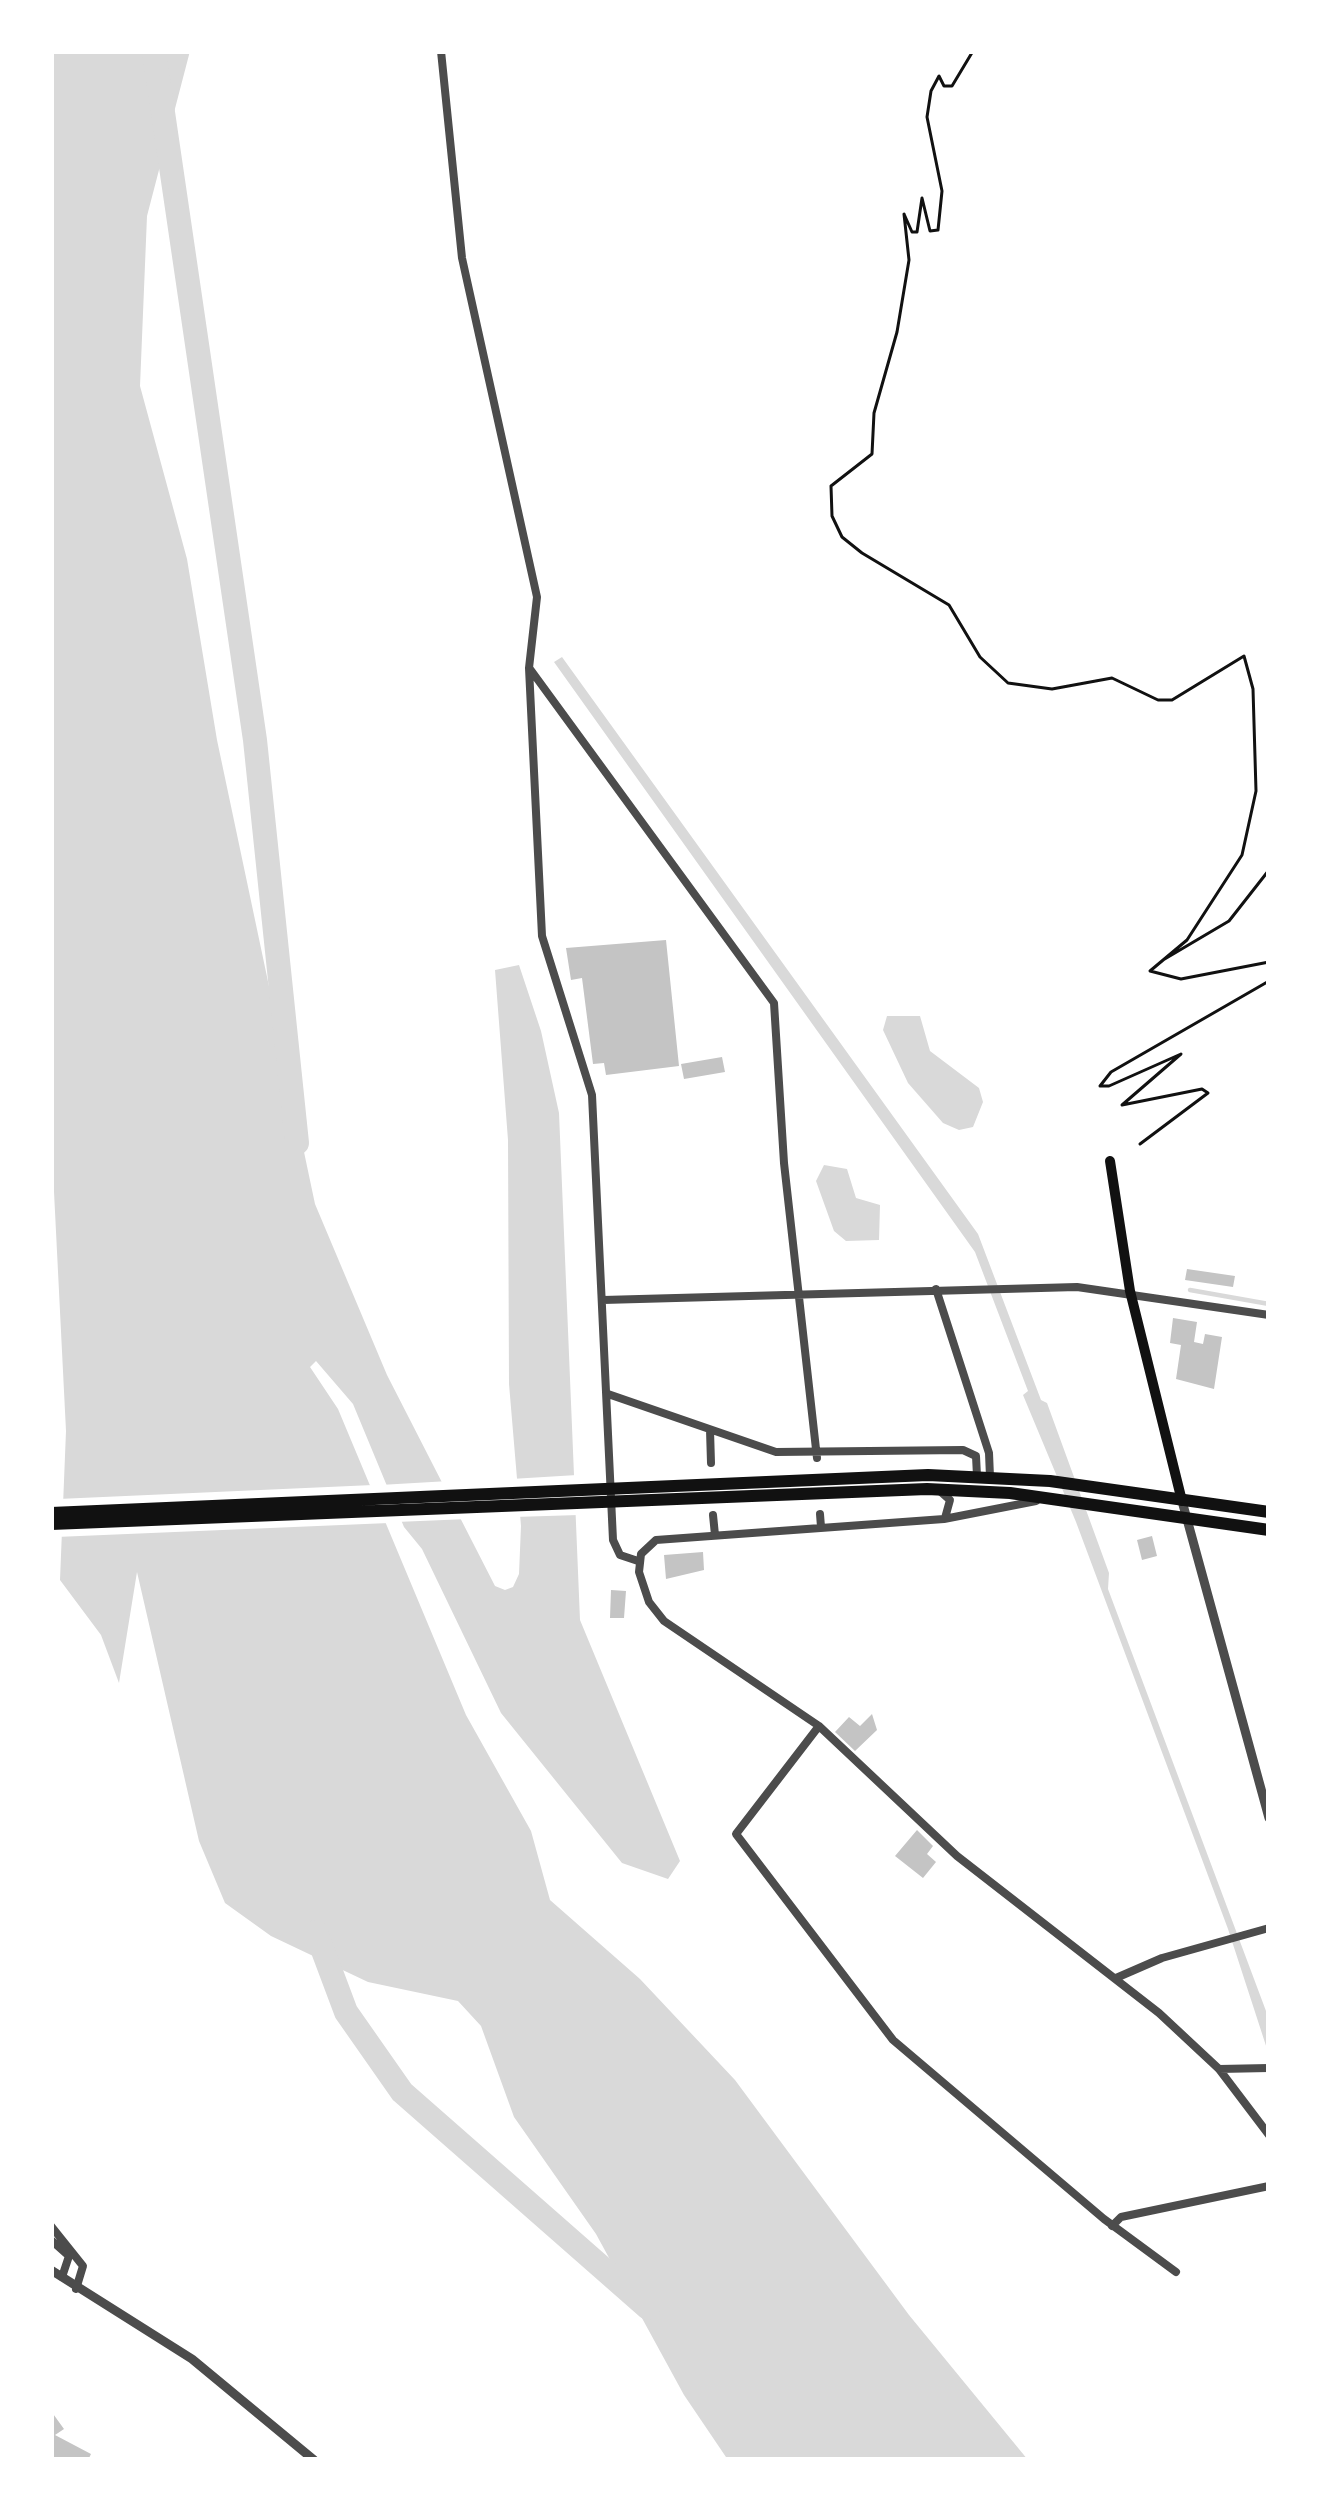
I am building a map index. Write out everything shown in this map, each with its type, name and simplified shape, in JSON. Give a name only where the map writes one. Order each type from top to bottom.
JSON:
[{"type":"highway","points":[[51,1513],[983,1477],[1050,1481],[1269,1513]]},
{"type":"highway","points":[[51,1524],[616,1493],[935,1489],[1269,1530]]},
{"type":"main road","points":[[1110,1160],[1130,1291],[1183,1501]]},
{"type":"street","points":[[441,51],[462,258],[537,597],[529,668],[542,936],[592,1095],[613,1540],[620,1555],[638,1561]]},
{"type":"street","points":[[529,668],[774,1004],[772,1035],[817,1454]]},
{"type":"street","points":[[603,1300],[1020,1286],[1130,1291],[1269,1315]]},
{"type":"street","points":[[939,1289],[989,1453],[983,1477]]},
{"type":"street","points":[[608,1394],[776,1451],[963,1450],[976,1456],[983,1477]]},
{"type":"street","points":[[710,1430],[711,1463]]},
{"type":"street","points":[[935,1489],[950,1500],[944,1519]]},
{"type":"street","points":[[638,1561],[656,1540],[944,1519],[1052,1500]]},
{"type":"street","points":[[1183,1501],[1263,1780],[1269,1818]]},
{"type":"street","points":[[820,1514],[821,1527]]},
{"type":"street","points":[[713,1516],[715,1535]]},
{"type":"street","points":[[638,1561],[649,1602],[664,1621],[819,1726],[957,1856],[1116,1978],[1219,2069],[1269,2135]]},
{"type":"street","points":[[819,1726],[736,1834],[893,2041],[1112,2226],[1176,2272]]},
{"type":"street","points":[[1116,1978],[1269,1928]]},
{"type":"street","points":[[1219,2069],[1265,2068]]},
{"type":"street","points":[[1112,2226],[1121,2218],[1269,2186]]},
{"type":"street","points":[[51,2226],[83,2266],[76,2290]]},
{"type":"street","points":[[51,2240],[69,2256],[61,2278]]},
{"type":"street","points":[[51,2270],[192,2360],[314,2460]]},
{"type":"path","points":[[973,51],[952,86],[944,86],[939,76],[931,91],[927,117],[942,191],[938,230],[930,231],[922,198],[917,232],[912,232],[904,214],[909,260],[898,332],[874,412],[872,454],[831,486],[829,502],[842,537],[949,605],[980,656],[1008,683],[1052,689],[1112,678],[1157,700],[1172,700],[1244,656],[1253,689],[1256,791],[1242,855],[1218,899],[1187,940],[1150,970],[1181,979],[1269,962]]},
{"type":"path","points":[[1163,960],[1240,911],[1269,870]]},
{"type":"path","points":[[1140,1144],[1207,1090],[1122,1105],[1181,1054],[1109,1087],[1100,1085],[1123,1065],[1269,981]]},
{"type":"shaded area","points":[[51,51],[190,51],[147,216],[140,386],[187,559],[217,740],[315,1204],[387,1375],[495,1586],[505,1590],[513,1587],[519,1574],[521,1526],[509,1384],[508,1140],[495,970],[519,965],[541,1031],[559,1113],[580,1620],[680,1861],[668,1879],[622,1863],[501,1713],[422,1549],[404,1527],[353,1404],[316,1361],[310,1367],[338,1409],[466,1715],[531,1831],[550,1900],[640,1979],[735,2080],[909,2315],[1028,2460],[728,2460],[684,2395],[596,2234],[514,2117],[481,2026],[458,2001],[368,1982],[271,1936],[225,1903],[199,1841],[137,1572],[119,1683],[101,1635],[60,1580],[66,1431],[51,1132]]},
{"type":"shaded area","points":[[562,657],[978,1234],[1041,1400],[1047,1403],[1109,1573],[1108,1589],[1269,2019],[1269,2055],[1228,1929],[1076,1522],[1023,1395],[1028,1391],[975,1252],[554,662]]},
{"type":"shaded area","points":[[887,1016],[920,1016],[930,1051],[979,1088],[983,1102],[973,1127],[959,1130],[943,1123],[908,1083],[883,1030]]},
{"type":"shaded area","points":[[824,1165],[847,1169],[856,1198],[880,1205],[879,1240],[846,1241],[834,1231],[816,1181]]},
{"type":"pier","points":[[577,1475],[579,1515],[514,1517],[511,1479]]},
{"type":"pier","points":[[449,1481],[468,1519],[396,1522],[380,1485]]},
{"type":"pier","points":[[373,1485],[389,1523],[56,1537],[58,1499]]},
{"type":"building","points":[[666,940],[679,1066],[606,1075],[604,1063],[593,1064],[582,978],[571,980],[566,948]]},
{"type":"building","points":[[722,1057],[725,1072],[684,1079],[681,1064]]},
{"type":"building","points":[[1187,1269],[1235,1276],[1233,1287],[1185,1280]]},
{"type":"building","points":[[1173,1318],[1197,1322],[1194,1342],[1203,1344],[1205,1334],[1222,1337],[1214,1389],[1176,1379],[1181,1345],[1170,1343]]},
{"type":"building","points":[[1152,1536],[1157,1556],[1142,1560],[1137,1540]]},
{"type":"building","points":[[703,1552],[704,1570],[666,1579],[664,1555]]},
{"type":"building","points":[[611,1590],[626,1591],[624,1618],[610,1618]]},
{"type":"building","points":[[872,1714],[877,1730],[855,1751],[835,1732],[849,1717],[860,1726]]},
{"type":"building","points":[[917,1830],[933,1846],[927,1854],[936,1862],[923,1878],[895,1856]]},
{"type":"building","points":[[51,2411],[64,2429],[55,2435],[91,2454],[88,2460],[51,2460]]},
{"type":"waterway","points":[[154,51],[255,740],[297,1143]]},
{"type":"waterway","points":[[1190,1290],[1269,1304]]},
{"type":"waterway","points":[[316,1932],[346,2012],[402,2092],[648,2308]]}]
